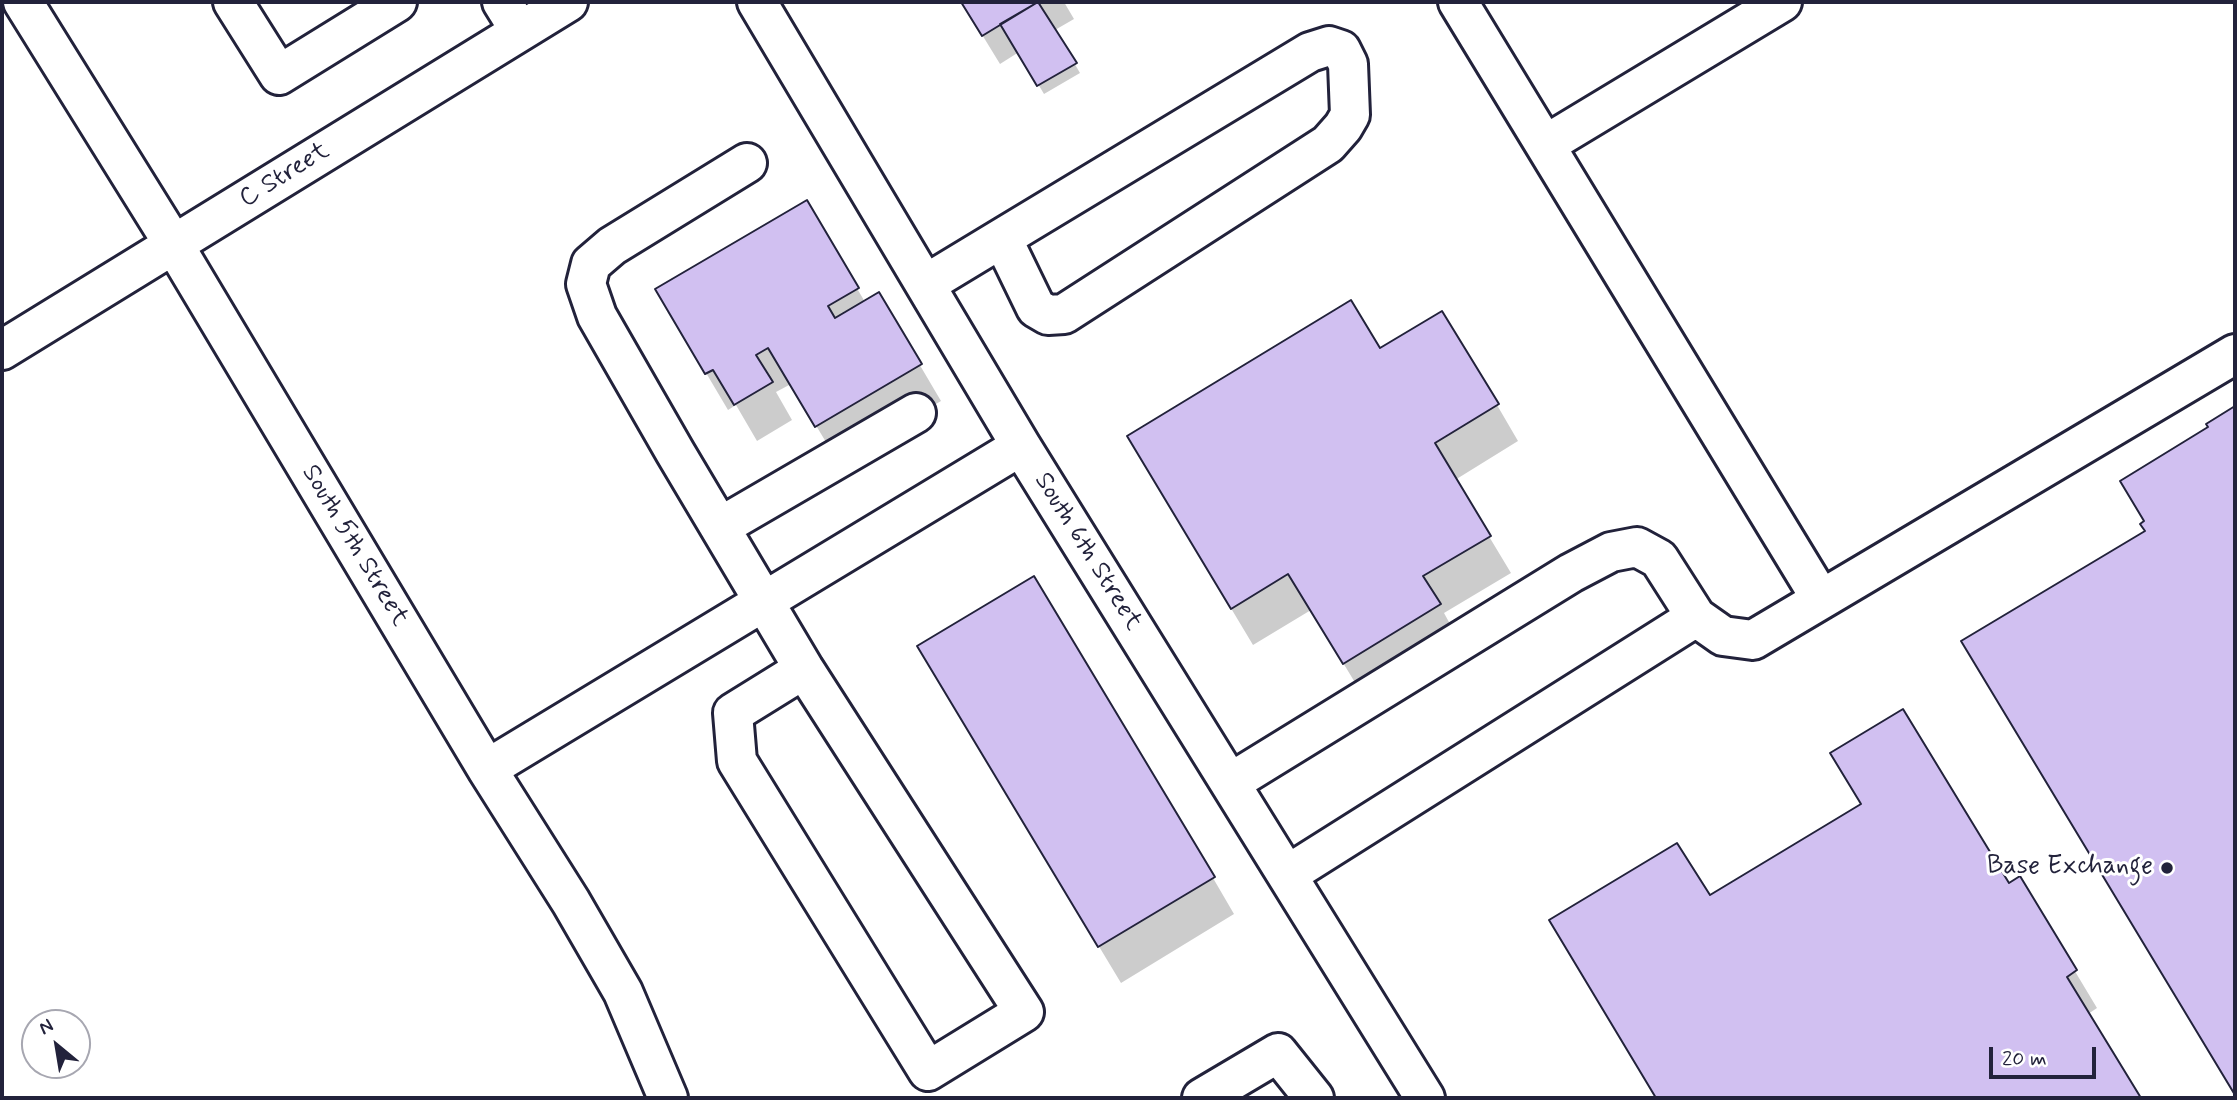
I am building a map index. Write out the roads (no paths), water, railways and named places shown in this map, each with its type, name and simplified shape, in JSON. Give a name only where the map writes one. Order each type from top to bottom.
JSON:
[{"type":"street","name":"South 5th Street","points":[[23,2],[174,245],[487,769],[570,901],[623,992],[668,1098]]},
{"type":"street","points":[[233,2],[279,75],[385,5]]},
{"type":"street","name":"C Street","points":[[2,350],[174,245],[511,17],[568,2]]},
{"type":"street","name":"South 6th Street","points":[[757,2],[1021,446],[1287,875],[1416,1095]]},
{"type":"street","points":[[1458,2],[1821,600]]},
{"type":"street","points":[[1545,145],[1782,2]]},
{"type":"street","points":[[926,284],[1002,238],[1310,52],[1329,46],[1341,51],[1348,65],[1350,115],[1328,145],[1064,314],[1048,315],[1036,308],[1002,238]]},
{"type":"street","points":[[747,163],[612,246],[591,264],[586,284],[597,316],[804,669],[1024,1012],[935,1085],[737,761],[733,713],[804,669]]},
{"type":"street","points":[[1230,783],[1559,581],[1611,552],[1637,547],[1659,559],[1696,617],[1723,636],[1753,640],[2235,354]]},
{"type":"street","points":[[720,527],[916,413]]},
{"type":"street","points":[[487,769],[1021,446]]},
{"type":"street","points":[[1287,875],[1696,617]]},
{"type":"street","points":[[1202,1098],[1278,1053],[1314,1098]]},
{"type":"place","name":"Base Exchange","points":[[2167,868]]}]
